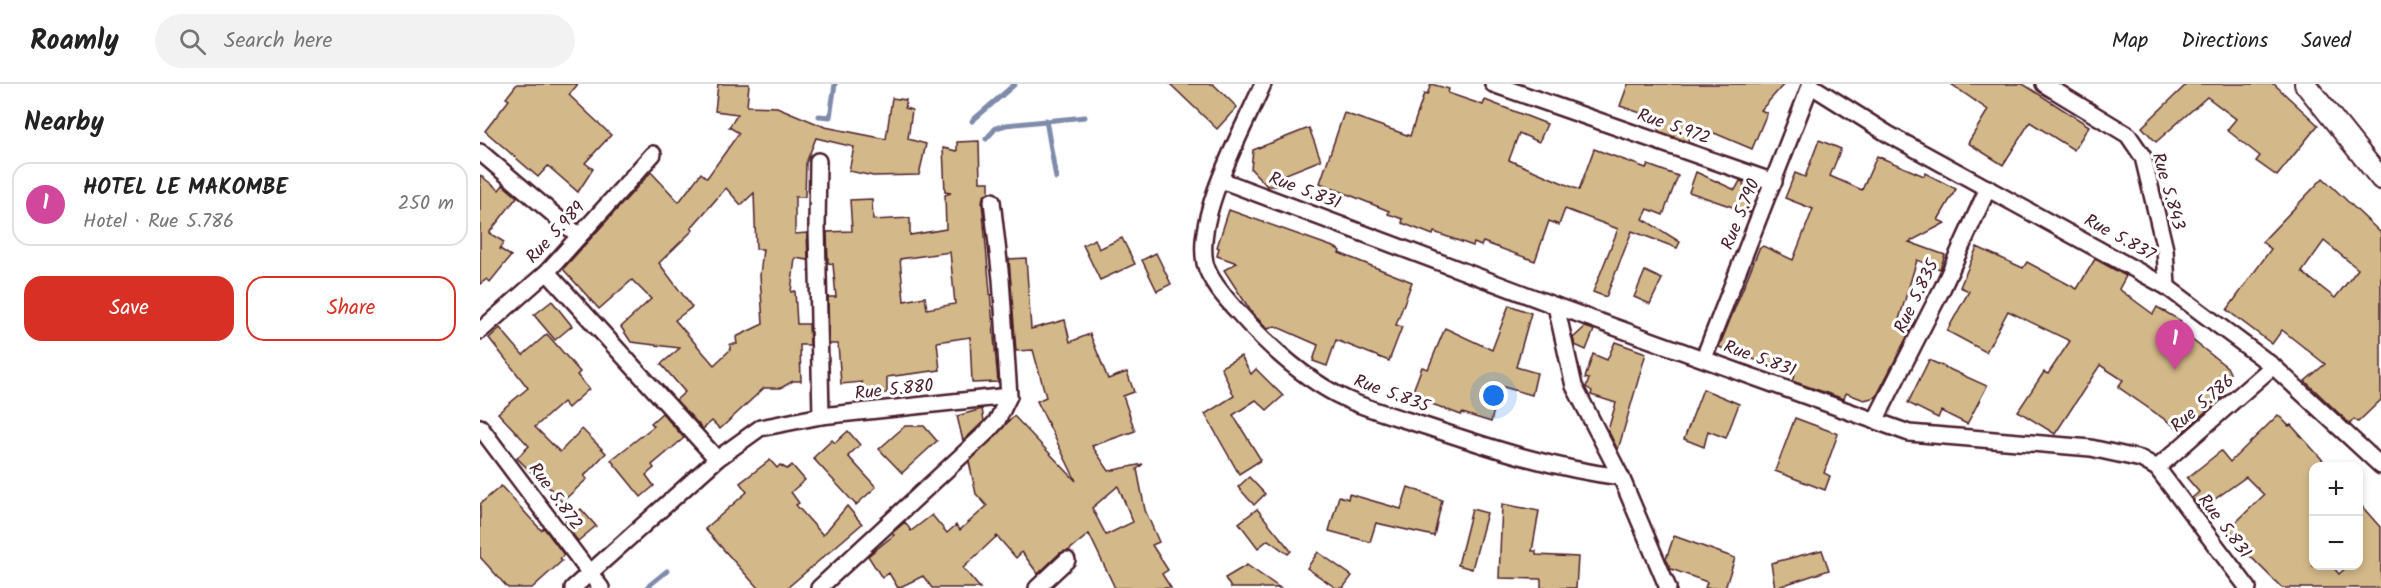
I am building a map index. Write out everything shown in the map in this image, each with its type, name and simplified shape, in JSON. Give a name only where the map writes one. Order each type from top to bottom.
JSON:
[{"type":"street","name":"Rue 5.835","points":[[1263,84],[1210,205],[1203,238],[1205,265],[1226,298],[1255,331],[1297,368],[1346,399],[1550,464],[1621,477]]},
{"type":"street","name":"Rue 5.972","points":[[1493,84],[1774,182]]},
{"type":"street","name":"Rue 5.790","points":[[1704,358],[1810,84]]},
{"type":"street","name":"Rue 5.837","points":[[1810,84],[1888,134],[2167,286],[2273,366],[2381,466]]},
{"type":"street","name":"Rue 5.843","points":[[2044,84],[2128,135],[2143,157],[2165,249],[2167,286]]},
{"type":"street","points":[[2305,84],[2381,179]]},
{"type":"street","points":[[480,152],[579,236]]},
{"type":"street","name":"Rue 5.989","points":[[480,331],[547,272],[654,153]]},
{"type":"street","points":[[818,161],[821,416]]},
{"type":"street","name":"Rue 5.831","points":[[1221,180],[1556,306],[1876,419],[1909,433],[2091,448],[2141,459],[2157,468],[2248,588]]},
{"type":"street","name":"Rue 5.835","points":[[1876,419],[1943,287],[1988,188]]},
{"type":"street","points":[[819,588],[997,421],[1008,396],[1001,279],[992,201]]},
{"type":"street","points":[[547,272],[717,459]]},
{"type":"street","points":[[1556,306],[1574,386],[1621,477],[1668,588]]},
{"type":"street","name":"Rue 5.786","points":[[2157,468],[2273,366]]},
{"type":"street","name":"Rue 5.880","points":[[573,588],[717,459],[760,428],[821,416],[1008,396]]},
{"type":"street","name":"Rue 5.872","points":[[480,427],[601,588]]},
{"type":"street","points":[[1037,588],[1067,560]]},
{"type":"building","points":[[517,84],[578,84],[569,95],[611,135],[585,163],[593,169],[578,192],[548,166],[538,177],[485,131],[509,100],[506,98]]},
{"type":"building","points":[[718,84],[749,84],[747,106],[777,107],[825,127],[886,139],[892,98],[906,100],[905,108],[912,110],[908,139],[926,144],[919,175],[873,176],[849,171],[854,147],[816,138],[806,163],[805,197],[795,197],[795,234],[807,233],[808,260],[795,258],[791,292],[795,291],[797,324],[809,324],[810,345],[800,345],[801,381],[793,381],[781,388],[764,388],[720,429],[712,421],[703,429],[676,400],[685,392],[661,364],[680,348],[631,342],[621,327],[651,299],[632,280],[599,309],[563,269],[651,172],[679,202],[701,173],[707,178],[739,133],[729,127],[738,114],[715,111]],"holes":[[[726,188],[741,205],[754,193],[756,249],[763,249],[760,275],[763,324],[736,337],[737,344],[730,344],[730,350],[714,365],[675,320],[692,307],[659,263],[693,230],[691,228]]]},
{"type":"building","points":[[1170,84],[1213,84],[1237,107],[1217,129]]},
{"type":"building","points":[[1431,84],[1449,89],[1448,93],[1483,105],[1485,100],[1547,124],[1539,142],[1519,133],[1509,160],[1579,190],[1594,149],[1646,168],[1648,165],[1678,176],[1663,215],[1648,209],[1643,219],[1680,242],[1677,248],[1632,231],[1606,297],[1593,292],[1618,229],[1565,209],[1559,225],[1549,221],[1535,261],[1483,242],[1481,246],[1474,243],[1473,246],[1434,232],[1433,235],[1402,223],[1403,219],[1388,214],[1389,211],[1320,183],[1344,113],[1410,136],[1424,94],[1427,95]]},
{"type":"building","points":[[1628,84],[1784,84],[1761,110],[1767,113],[1752,149],[1693,124],[1688,142],[1658,131],[1661,120],[1620,106]]},
{"type":"building","points":[[1951,84],[2023,84],[2089,126],[2074,150],[2030,122],[2003,165],[1968,143],[1988,110]]},
{"type":"building","points":[[2187,84],[2274,84],[2318,125],[2277,176],[2256,161],[2260,156],[2227,130],[2236,119],[2207,97],[2156,142],[2142,127]]},
{"type":"building","points":[[1309,128],[1321,160],[1286,174],[1279,186],[1267,186],[1251,169],[1253,150]]},
{"type":"building","points":[[1819,140],[1841,149],[1830,176],[1862,190],[1877,156],[1924,176],[1925,173],[1956,189],[1938,220],[1945,223],[1909,242],[1945,255],[1940,269],[1917,260],[1897,326],[1910,331],[1876,397],[1864,400],[1846,393],[1844,399],[1792,381],[1795,374],[1719,347],[1759,249],[1763,246],[1793,260],[1813,209],[1785,198],[1795,173],[1805,177]]},
{"type":"building","points":[[979,141],[980,182],[989,182],[989,192],[983,197],[982,202],[998,382],[972,383],[970,337],[937,342],[940,370],[887,377],[887,393],[862,393],[862,382],[841,384],[838,344],[829,344],[828,297],[836,297],[833,264],[828,263],[827,232],[852,231],[850,200],[872,199],[873,220],[910,218],[910,235],[946,229],[945,195],[951,193],[945,192],[943,148],[957,151],[957,142]],"holes":[[[950,252],[955,304],[927,309],[925,297],[904,301],[900,259]]]},
{"type":"building","points":[[1696,172],[1735,190],[1740,181],[1743,182],[1750,213],[1689,192]]},
{"type":"building","points":[[480,175],[499,190],[503,185],[517,197],[489,233],[504,242],[500,249],[511,256],[490,282],[487,279],[480,284]]},
{"type":"building","points":[[2323,178],[2381,233],[2381,400],[2358,422],[2354,419],[2350,424],[2305,381],[2325,364],[2282,330],[2272,344],[2227,310],[2271,249],[2262,242]],"holes":[[[2324,241],[2358,269],[2335,298],[2302,272]]]},
{"type":"building","points":[[1229,210],[1336,248],[1340,251],[1339,253],[1412,282],[1396,325],[1402,327],[1389,361],[1336,340],[1327,366],[1313,361],[1318,345],[1275,326],[1268,329],[1252,313],[1224,270],[1237,263],[1217,256],[1219,248],[1217,247]]},
{"type":"building","points":[[1122,238],[1135,264],[1100,280],[1083,245],[1095,239],[1099,249]]},
{"type":"building","points":[[1977,247],[2023,268],[2027,262],[2077,289],[2095,259],[2126,276],[2119,289],[2153,314],[2157,307],[2181,321],[2178,329],[2227,367],[2230,373],[2228,378],[2217,388],[2224,395],[2183,432],[2118,387],[2123,380],[2100,365],[2055,434],[2018,411],[2044,372],[2048,374],[2070,341],[2008,311],[1986,352],[1947,331],[1969,291],[1960,287]]},
{"type":"building","points":[[1156,253],[1171,284],[1157,291],[1142,260]]},
{"type":"building","points":[[1026,258],[1031,329],[1065,320],[1070,342],[1090,334],[1108,379],[1127,372],[1134,392],[1123,396],[1135,431],[1092,446],[1109,471],[1143,464],[1137,469],[1145,510],[1159,542],[1152,545],[1168,570],[1162,574],[1171,588],[1115,588],[1089,534],[1068,551],[1060,553],[1038,574],[1022,552],[1016,558],[997,536],[963,568],[980,588],[932,588],[923,576],[898,588],[889,573],[882,578],[868,556],[894,535],[892,533],[905,522],[911,531],[932,515],[947,533],[956,525],[960,530],[987,506],[976,494],[969,462],[1014,416],[1076,481],[1037,401],[1046,397],[1033,350],[1016,351],[1009,259]],"holes":[[[1118,486],[1133,522],[1106,535],[1092,508]]]},
{"type":"building","points":[[1645,271],[1662,279],[1650,304],[1634,297]]},
{"type":"building","points":[[552,301],[572,326],[555,340],[534,315]]},
{"type":"building","points":[[1509,305],[1531,313],[1516,367],[1537,373],[1532,395],[1500,386],[1491,422],[1462,413],[1461,415],[1411,396],[1422,367],[1428,369],[1445,328],[1492,350]]},
{"type":"building","points":[[1585,327],[1594,330],[1586,350],[1575,345],[1573,338]]},
{"type":"building","points":[[500,328],[523,355],[547,334],[580,372],[577,375],[589,389],[568,408],[563,402],[535,427],[560,452],[582,429],[606,453],[584,476],[587,479],[562,502],[537,474],[535,476],[517,458],[529,446],[498,413],[528,388],[489,338]]},
{"type":"building","points":[[1615,342],[1646,353],[1618,450],[1608,430],[1616,403],[1591,395],[1592,391],[1586,387],[1589,379],[1585,378],[1593,354],[1607,360]]},
{"type":"building","points":[[1241,356],[1251,374],[1256,369],[1283,396],[1267,410],[1256,400],[1233,415],[1261,460],[1239,474],[1205,414],[1234,396],[1221,367]]},
{"type":"building","points":[[1929,360],[1987,386],[1967,424],[1941,411],[1938,418],[1908,403]]},
{"type":"building","points":[[1703,389],[1739,404],[1726,438],[1708,431],[1704,447],[1684,439]]},
{"type":"building","points":[[982,409],[984,421],[963,441],[957,416]]},
{"type":"building","points":[[662,413],[684,438],[652,465],[654,468],[646,475],[654,486],[641,497],[611,460],[654,426],[651,423]]},
{"type":"building","points":[[2278,415],[2289,426],[2291,425],[2324,462],[2309,462],[2309,570],[2336,570],[2339,574],[2344,570],[2363,570],[2363,508],[2381,528],[2381,588],[2282,588],[2237,543],[2240,541],[2229,529],[2264,495],[2246,477],[2201,509],[2192,498],[2199,492],[2187,478],[2221,451],[2230,462]]},
{"type":"building","points":[[1795,418],[1838,434],[1824,473],[1830,476],[1825,490],[1775,471]]},
{"type":"building","points":[[905,426],[924,426],[937,441],[902,473],[879,449]]},
{"type":"building","points":[[848,431],[860,445],[848,456],[876,487],[856,505],[813,458],[832,440],[835,443]]},
{"type":"building","points":[[770,460],[777,468],[780,465],[787,469],[792,465],[805,480],[791,492],[799,503],[796,505],[823,535],[847,506],[862,524],[787,588],[758,588],[705,529],[747,492],[740,483]]},
{"type":"building","points":[[1249,477],[1265,494],[1254,505],[1238,487]]},
{"type":"building","points":[[501,486],[541,530],[544,528],[564,555],[560,559],[562,561],[532,588],[508,588],[480,557],[480,504]]},
{"type":"building","points":[[1408,487],[1442,500],[1434,536],[1376,523],[1370,542],[1329,531],[1339,496],[1348,499],[1349,494],[1401,509]]},
{"type":"building","points":[[1502,504],[1539,511],[1532,551],[1536,551],[1536,555],[1578,557],[1576,588],[1541,588],[1541,579],[1499,578]]},
{"type":"building","points":[[581,509],[596,526],[578,541],[564,523]]},
{"type":"building","points":[[1257,509],[1291,551],[1288,554],[1268,540],[1258,548],[1239,523]]},
{"type":"building","points":[[1472,509],[1487,513],[1472,569],[1458,565]]},
{"type":"building","points":[[1674,536],[1735,558],[1725,588],[1705,588],[1707,582],[1671,569],[1666,559]]},
{"type":"building","points":[[1822,550],[1829,570],[1775,588],[1771,563]]},
{"type":"building","points":[[1318,552],[1352,576],[1343,588],[1336,588],[1307,568]]},
{"type":"building","points":[[1247,565],[1280,588],[1231,588],[1225,578]]},
{"type":"waterway","points":[[819,116],[830,117],[835,84]]},
{"type":"waterway","points":[[972,121],[1015,84]]},
{"type":"waterway","points":[[986,139],[996,128],[1006,125],[1085,117]]},
{"type":"waterway","points":[[1046,120],[1056,178]]},
{"type":"waterway","points":[[646,588],[667,571]]},
{"type":"place","name":"HOTEL LE MAKOMBE","points":[[2175,370]]}]
